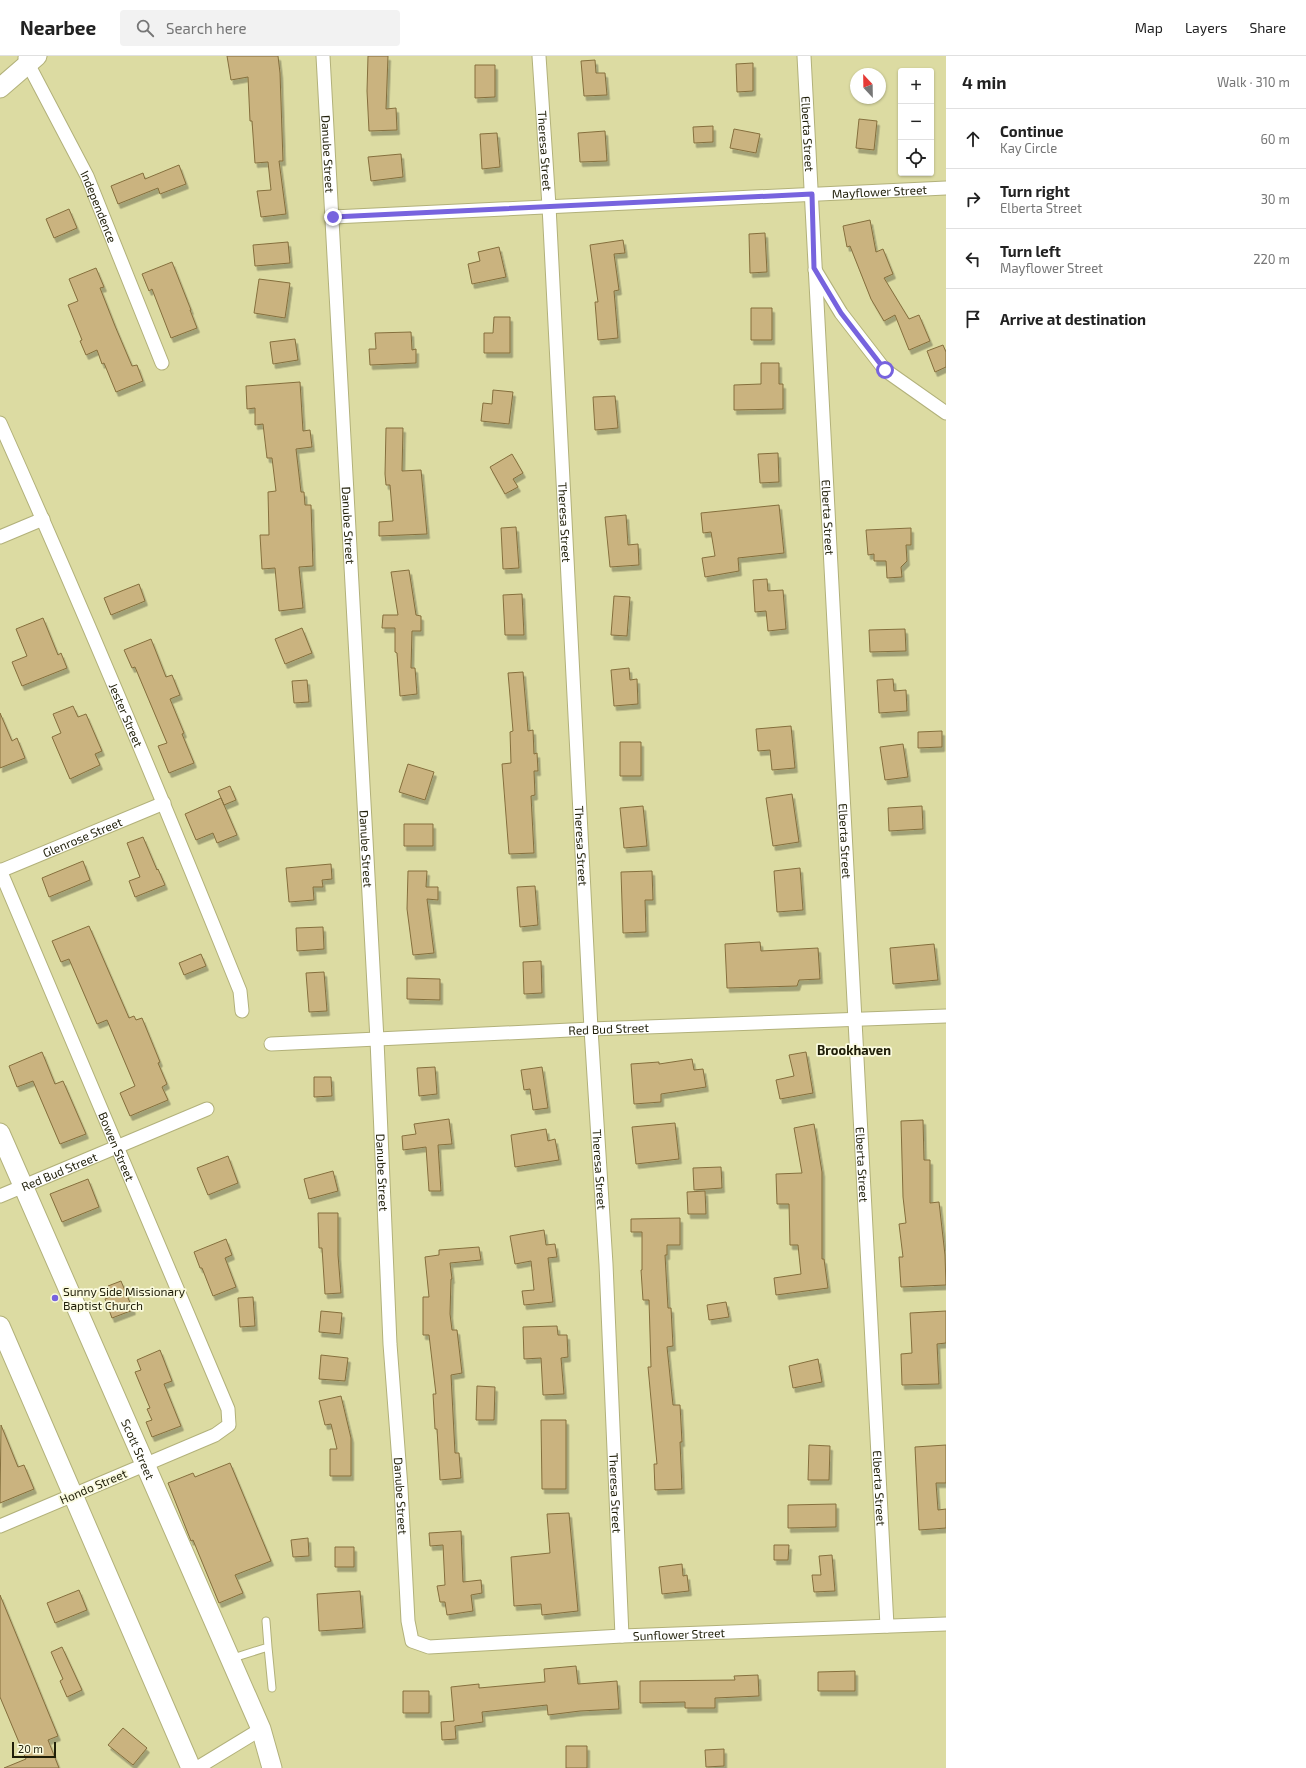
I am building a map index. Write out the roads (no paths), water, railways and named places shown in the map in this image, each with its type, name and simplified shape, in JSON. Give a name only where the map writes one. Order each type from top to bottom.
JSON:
[{"type":"main road","points":[[0,88],[30,59]]},
{"type":"main road","name":"Scott Street","points":[[0,1133],[261,1729],[272,1768]]},
{"type":"main road","points":[[0,1326],[191,1768]]},
{"type":"street","name":"Danube Street","points":[[323,56],[377,1040],[390,1344],[401,1488],[408,1621],[412,1641]]},
{"type":"street","name":"Theresa Street","points":[[539,56],[549,206],[591,1029],[606,1264],[622,1636]]},
{"type":"street","name":"Elberta Street","points":[[804,56],[812,194],[814,268],[887,1626]]},
{"type":"street","name":"Independence","points":[[30,59],[87,176],[162,363]]},
{"type":"street","name":"Mayflower Street","points":[[333,217],[946,188]]},
{"type":"street","points":[[814,268],[841,313],[885,370],[946,413]]},
{"type":"street","name":"Jester Street","points":[[0,423],[43,519],[164,803],[240,991],[242,1011]]},
{"type":"street","points":[[0,537],[43,519]]},
{"type":"street","name":"Glenrose Street","points":[[0,871],[164,803]]},
{"type":"street","name":"Bowen Street","points":[[0,871],[118,1146],[228,1409],[229,1425]]},
{"type":"street","name":"Red Bud Street","points":[[271,1044],[591,1029],[946,1016]]},
{"type":"street","name":"Red Bud Street","points":[[0,1196],[207,1109]]},
{"type":"street","name":"Hondo Street","points":[[0,1526],[215,1435],[229,1425]]},
{"type":"street","name":"Sunflower Street","points":[[412,1641],[429,1646],[622,1636],[946,1624]]},
{"type":"street","points":[[197,1768],[261,1729]]},
{"type":"lane","points":[[266,1620],[272,1688]]},
{"type":"lane","points":[[230,1659],[268,1647]]},
{"type":"place","name":"Sunny Side Missionary Baptist Church","points":[[55,1298]]},
{"type":"district","name":"Brookhaven","points":[[854,1050]]}]
